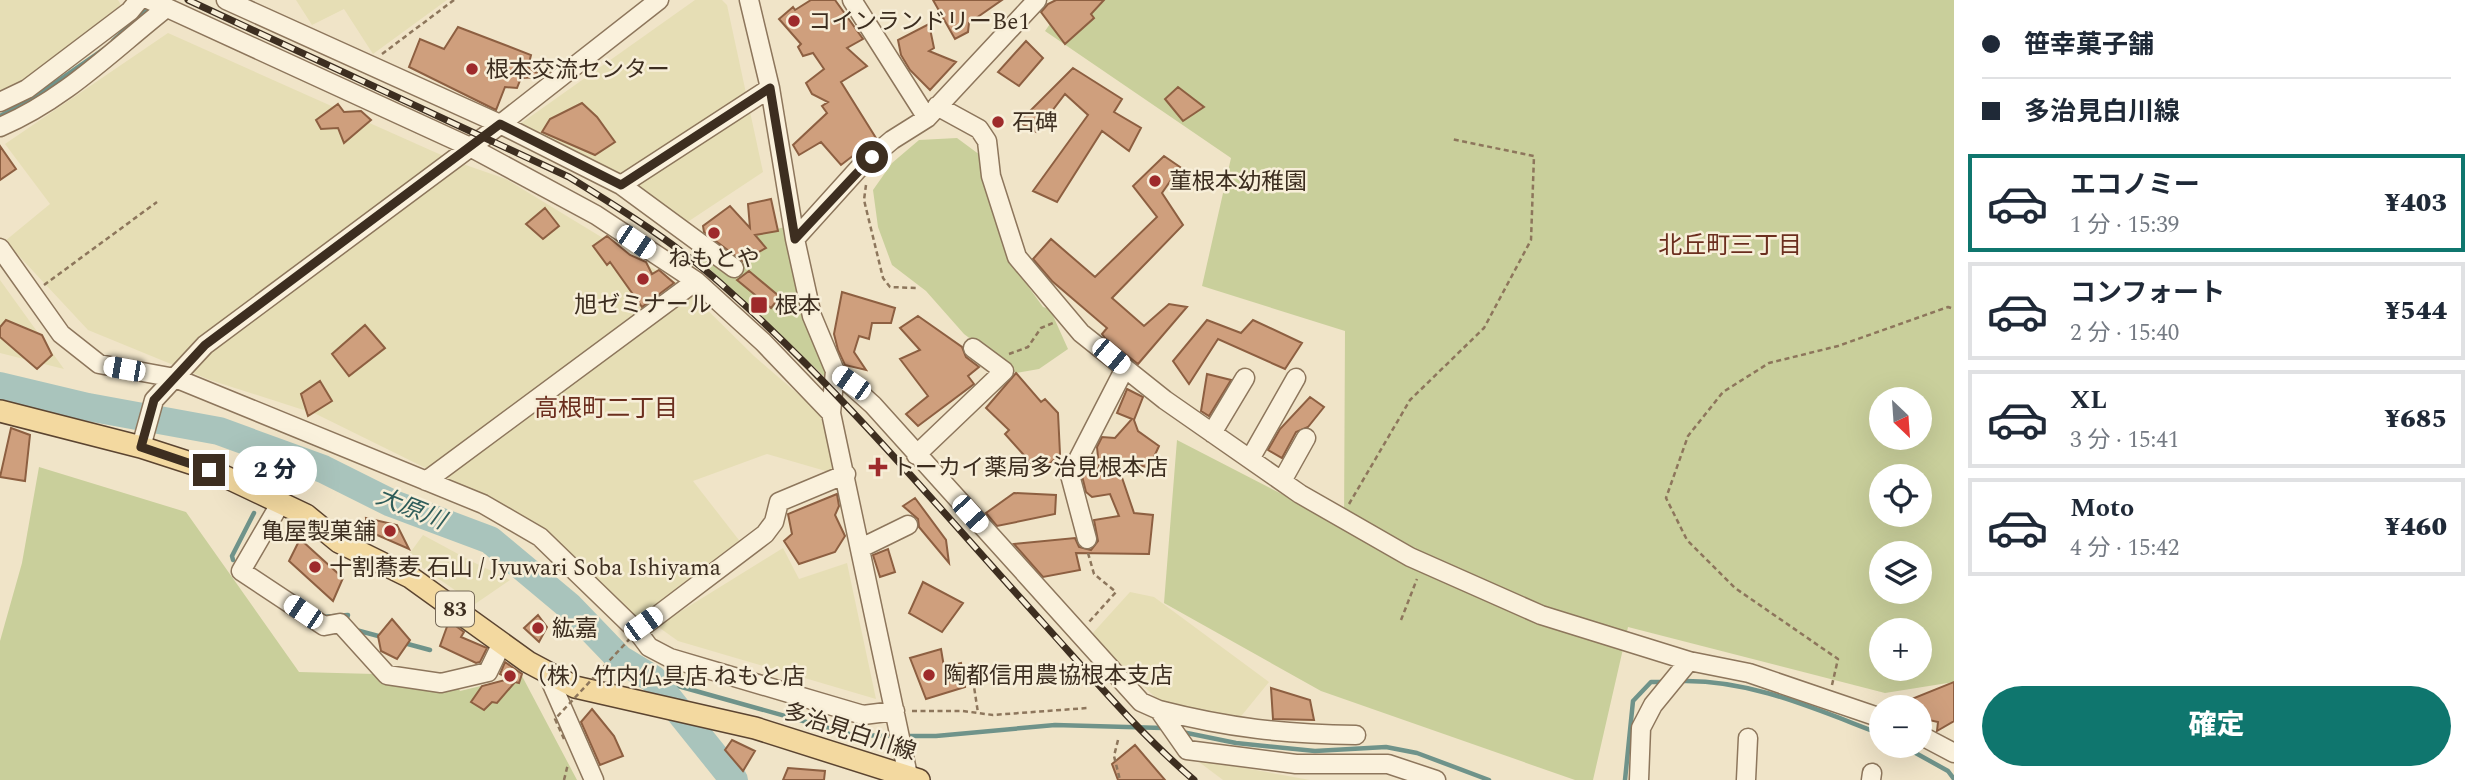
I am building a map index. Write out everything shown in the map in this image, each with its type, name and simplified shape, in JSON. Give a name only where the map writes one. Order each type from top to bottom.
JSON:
[{"type":"main road","name":"多治見白川線","points":[[0,411],[143,438],[306,515],[339,542],[410,577],[502,643],[547,673],[575,687],[755,728],[912,778]]},
{"type":"street","points":[[0,102],[27,89],[130,11],[139,0]]},
{"type":"street","points":[[226,0],[500,124],[621,185],[734,268]]},
{"type":"street","points":[[143,438],[154,400],[205,345],[470,147],[659,0]]},
{"type":"street","points":[[749,0],[770,88],[795,239],[812,316],[835,371],[873,405],[1142,702],[1159,710],[1219,726],[1281,734],[1356,734]]},
{"type":"street","points":[[852,0],[932,112],[979,129],[987,141],[991,176],[1017,257],[1081,333],[1250,459],[1282,481],[1424,563],[1541,615],[1689,662],[1749,673],[1869,713]]},
{"type":"street","points":[[795,239],[860,167],[932,112],[1037,0]]},
{"type":"street","points":[[0,127],[34,110],[107,60],[157,4],[470,147],[596,215],[696,281],[763,342],[831,413]]},
{"type":"street","points":[[621,185],[770,88]]},
{"type":"street","points":[[0,248],[61,334],[99,365],[175,378],[483,504],[540,537],[637,631],[649,647],[670,658],[863,715],[895,715]]},
{"type":"street","points":[[426,481],[696,281]]},
{"type":"street","points":[[916,454],[1004,371],[973,348]]},
{"type":"street","points":[[1086,534],[1070,475],[1125,368]]},
{"type":"street","points":[[835,371],[831,413],[846,474],[901,746],[912,778]]},
{"type":"street","points":[[1212,432],[1245,378]]},
{"type":"street","points":[[1250,459],[1296,378]]},
{"type":"street","points":[[1282,481],[1306,438]]},
{"type":"street","points":[[637,631],[765,534],[774,522],[779,502],[846,474]]},
{"type":"street","points":[[280,504],[241,571],[324,626],[340,623],[387,675],[441,683],[488,672],[502,643]]},
{"type":"street","points":[[861,548],[908,525]]},
{"type":"street","points":[[1639,780],[1641,728],[1653,705],[1689,662]]},
{"type":"street","points":[[547,673],[594,780]]},
{"type":"street","points":[[1159,710],[1187,750],[1296,764],[1388,764],[1432,779]]},
{"type":"street","points":[[1746,780],[1748,738]]},
{"type":"street","points":[[1932,740],[1951,747]]},
{"type":"path","points":[[373,68],[376,59],[454,0]]},
{"type":"path","points":[[1341,516],[1410,400],[1484,328],[1531,240],[1534,156],[1451,139]]},
{"type":"path","points":[[867,179],[864,200],[883,278],[890,287],[916,288]]},
{"type":"path","points":[[34,293],[157,202]]},
{"type":"path","points":[[1828,698],[1838,659],[1735,589],[1687,540],[1666,498],[1688,436],[1723,392],[1769,363],[1838,346],[1948,307],[1954,309]]},
{"type":"path","points":[[996,366],[1010,354],[1028,347],[1041,328],[1066,314]]},
{"type":"path","points":[[1079,633],[1116,592],[1094,574],[1086,534]]},
{"type":"path","points":[[1401,620],[1424,563]]},
{"type":"path","points":[[564,738],[555,719],[637,631]]},
{"type":"path","points":[[973,680],[978,713]]},
{"type":"path","points":[[895,715],[993,715],[1088,708]]},
{"type":"path","points":[[1118,740],[1114,756],[1120,780]]},
{"type":"shaded area","points":[[0,0],[118,0],[121,5],[15,87],[0,93]]},
{"type":"shaded area","points":[[296,0],[447,0],[373,54],[344,9],[312,25]]},
{"type":"shaded area","points":[[695,0],[722,0],[727,5],[763,172],[683,225],[520,124]]},
{"type":"shaded area","points":[[168,33],[457,162],[506,179],[685,288],[754,356],[820,413],[836,474],[767,454],[693,481],[742,544],[638,620],[547,531],[456,483],[316,414],[210,380],[88,330],[5,241],[50,204],[5,144]]},
{"type":"shaded area","points":[[0,280],[64,369],[0,353]]},
{"type":"shaded area","points":[[423,535],[510,580],[475,604],[407,557]]},
{"type":"shaded area","points":[[783,548],[799,579],[847,563],[876,699],[678,641],[657,626]]},
{"type":"shaded area","points":[[1130,592],[1154,597],[1269,682],[1238,720],[1160,702],[1091,635]]},
{"type":"shaded area","points":[[1195,759],[1310,780],[1223,780]]},
{"type":"green space","points":[[1067,0],[1954,0],[1954,682],[1885,693],[1628,627],[1593,780],[1575,780],[1321,691],[1164,603],[1177,440],[1344,526],[1345,331],[1202,286],[1231,158],[1045,31]]},
{"type":"green space","points":[[957,138],[980,155],[1001,237],[1012,264],[1043,307],[1050,309],[1068,349],[1039,369],[1016,373],[964,334],[926,291],[892,265],[878,227],[873,190],[892,163],[919,140]]},
{"type":"green space","points":[[785,227],[824,360],[827,379],[696,256],[709,246]]},
{"type":"green space","points":[[39,467],[186,512],[299,672],[451,676],[460,691],[522,676],[577,780],[0,780],[0,641],[22,563]]},
{"type":"building","points":[[811,0],[835,0],[863,39],[847,48],[867,66],[841,82],[876,138],[841,165],[821,142],[799,155],[793,145],[827,113],[822,106],[828,102],[812,94],[806,83],[824,69],[813,53],[803,56],[798,47],[801,44],[779,19],[793,7],[795,10]]},
{"type":"building","points":[[933,0],[1002,0],[969,23],[968,32],[955,39]]},
{"type":"building","points":[[1056,0],[1104,0],[1091,14],[1094,18],[1065,44],[1041,12]]},
{"type":"building","points":[[929,24],[934,48],[929,51],[956,62],[930,90],[910,70],[901,55],[898,40]]},
{"type":"building","name":"根本交流センター","points":[[458,27],[531,55],[528,67],[543,77],[521,78],[517,88],[505,87],[496,110],[409,67],[420,39],[444,49]]},
{"type":"building","points":[[1026,41],[1043,58],[1019,86],[998,72]]},
{"type":"building","points":[[1073,68],[1122,99],[1114,112],[1141,128],[1129,151],[1102,131],[1057,202],[1033,191],[1088,115],[1065,94],[1036,132],[1019,122]]},
{"type":"building","points":[[1178,87],[1204,107],[1183,121],[1165,99]]},
{"type":"building","points":[[582,103],[597,117],[615,142],[595,155],[542,132],[550,119]]},
{"type":"building","points":[[338,104],[344,112],[361,111],[371,120],[344,143],[338,128],[321,129],[316,120]]},
{"type":"building","points":[[0,146],[16,169],[0,180]]},
{"type":"building","points":[[1164,156],[1180,167],[1162,193],[1183,225],[1112,298],[1144,326],[1169,304],[1187,307],[1138,364],[1105,338],[1102,334],[1107,328],[1052,281],[1033,259],[1051,239],[1095,277],[1157,217],[1133,186]]},
{"type":"building","points":[[771,199],[778,231],[755,235],[766,248],[742,261],[704,232],[703,226],[730,206],[750,228],[748,204]]},
{"type":"building","points":[[545,208],[559,226],[543,239],[526,224]]},
{"type":"building","points":[[607,236],[630,255],[646,262],[652,274],[659,270],[674,283],[642,307],[610,262],[607,265],[593,246]]},
{"type":"building","points":[[749,271],[780,297],[771,308],[737,280]]},
{"type":"building","points":[[842,292],[895,308],[891,323],[872,323],[869,339],[859,336],[854,352],[866,370],[845,365],[838,350],[834,334]]},
{"type":"building","points":[[918,316],[962,347],[966,357],[979,367],[968,376],[974,384],[918,426],[906,414],[928,396],[900,359],[920,350],[900,328]]},
{"type":"building","points":[[6,320],[42,335],[52,355],[37,369],[0,337],[0,327]]},
{"type":"building","points":[[1207,320],[1241,333],[1253,320],[1302,343],[1285,369],[1218,339],[1189,384],[1173,361]]},
{"type":"building","points":[[365,325],[385,348],[349,376],[332,354]]},
{"type":"building","points":[[1016,373],[1041,402],[1045,399],[1058,413],[1060,454],[1040,473],[1005,434],[1009,430],[986,408]]},
{"type":"building","points":[[1207,374],[1231,380],[1209,416],[1201,411]]},
{"type":"building","points":[[320,381],[332,401],[308,416],[301,394]]},
{"type":"building","points":[[1127,389],[1143,397],[1134,420],[1138,431],[1159,446],[1149,468],[1115,457],[1134,513],[1153,515],[1149,554],[1076,553],[1080,570],[1043,577],[1014,544],[1075,538],[1079,547],[1091,550],[1098,541],[1094,520],[1119,516],[1110,494],[1092,497],[1086,492],[1082,476],[1099,467],[1097,447],[1102,437],[1115,438],[1132,419],[1117,413]]},
{"type":"building","points":[[1310,397],[1324,407],[1308,427],[1296,432],[1282,458],[1268,450],[1280,429]]},
{"type":"building","points":[[11,428],[30,435],[25,481],[0,477]]},
{"type":"building","points":[[1014,493],[1056,495],[1055,514],[997,526],[986,513]]},
{"type":"building","points":[[837,494],[839,506],[835,515],[845,536],[835,552],[799,564],[784,541],[792,534],[788,514]]},
{"type":"building","points":[[915,498],[946,540],[949,563],[919,527],[918,519],[903,506]]},
{"type":"building","points":[[366,518],[397,525],[409,549],[368,531]]},
{"type":"building","points":[[300,539],[343,578],[333,601],[289,561]]},
{"type":"building","points":[[888,549],[895,572],[880,577],[873,555]]},
{"type":"building","points":[[923,582],[963,603],[942,632],[909,613]]},
{"type":"building","points":[[538,615],[547,627],[539,642],[524,628]]},
{"type":"building","points":[[392,619],[410,640],[397,659],[381,651],[378,636]]},
{"type":"building","points":[[449,621],[464,632],[461,637],[487,648],[480,662],[476,663],[440,646]]},
{"type":"building","points":[[941,649],[944,667],[961,663],[965,687],[926,699],[910,658]]},
{"type":"building","points":[[505,662],[522,674],[519,683],[515,682],[497,703],[492,702],[484,710],[471,702],[482,686],[509,679],[500,674]]},
{"type":"building","points":[[1954,682],[1954,721],[1937,731],[1938,722],[1932,721],[1932,695],[1922,695]]},
{"type":"building","points":[[1271,688],[1310,700],[1314,720],[1273,719]]},
{"type":"building","points":[[592,709],[614,736],[623,756],[600,765],[581,722]]},
{"type":"building","points":[[732,740],[755,751],[743,771],[725,750]]},
{"type":"building","points":[[1135,745],[1165,780],[1118,780],[1112,764]]},
{"type":"building","points":[[788,768],[825,771],[824,780],[783,780]]},
{"type":"waterway","points":[[113,41],[150,6]]},
{"type":"waterway","points":[[0,116],[29,101],[104,49]]},
{"type":"waterway","name":"大原川","points":[[0,386],[88,407],[219,431],[323,469],[391,503],[490,540],[569,606],[620,659],[653,679],[734,780]]},
{"type":"waterway","points":[[269,484],[280,455]]},
{"type":"waterway","points":[[233,560],[232,556],[254,513]]},
{"type":"waterway","points":[[321,617],[348,615],[346,621]]},
{"type":"waterway","points":[[356,630],[382,637]]},
{"type":"waterway","points":[[404,643],[430,650]]},
{"type":"waterway","points":[[653,679],[853,735],[895,736]]},
{"type":"waterway","points":[[1680,681],[1732,685],[1758,691],[1808,706],[1869,729]]},
{"type":"waterway","points":[[1625,780],[1633,701],[1651,682],[1665,682]]},
{"type":"waterway","points":[[903,736],[936,736],[1055,725],[1163,728]]},
{"type":"waterway","points":[[1182,732],[1236,743],[1315,751],[1386,747],[1417,753],[1489,780]]},
{"type":"waterway","points":[[1925,758],[1948,771],[1954,779]]},
{"type":"railway","points":[[188,0],[569,177],[631,216],[691,259],[770,329],[851,410],[1116,704],[1194,780]]},
{"type":"place","name":"コインランドリーBe1","points":[[794,21]]},
{"type":"place","name":"根本交流センター","points":[[472,69]]},
{"type":"place","name":"石碑","points":[[998,122]]},
{"type":"place","name":"菫根本幼稚園","points":[[1155,181]]},
{"type":"place","name":"ねもとや","points":[[714,233]]},
{"type":"place","name":"旭ゼミナール","points":[[643,279]]},
{"type":"place","name":"根本","points":[[759,305]]},
{"type":"place","name":"トーカイ薬局多治見根本店","points":[[878,467]]},
{"type":"place","name":"亀屋製菓舗","points":[[390,531]]},
{"type":"place","name":"十割蕎麦 石山 / Jyuwari Soba Ishiyama","points":[[315,567]]},
{"type":"place","name":"紘嘉","points":[[538,628]]},
{"type":"place","name":"陶都信用農協根本支店","points":[[929,675]]},
{"type":"place","name":"（株）竹内仏具店 ねもと店","points":[[510,676]]},
{"type":"district","name":"北丘町三丁目","points":[[1730,245]]},
{"type":"district","name":"高根町二丁目","points":[[606,408]]},
{"type":"route","points":[[209,470],[141,447],[154,400],[205,345],[500,124],[621,185],[770,88],[795,239],[872,157]]}]
